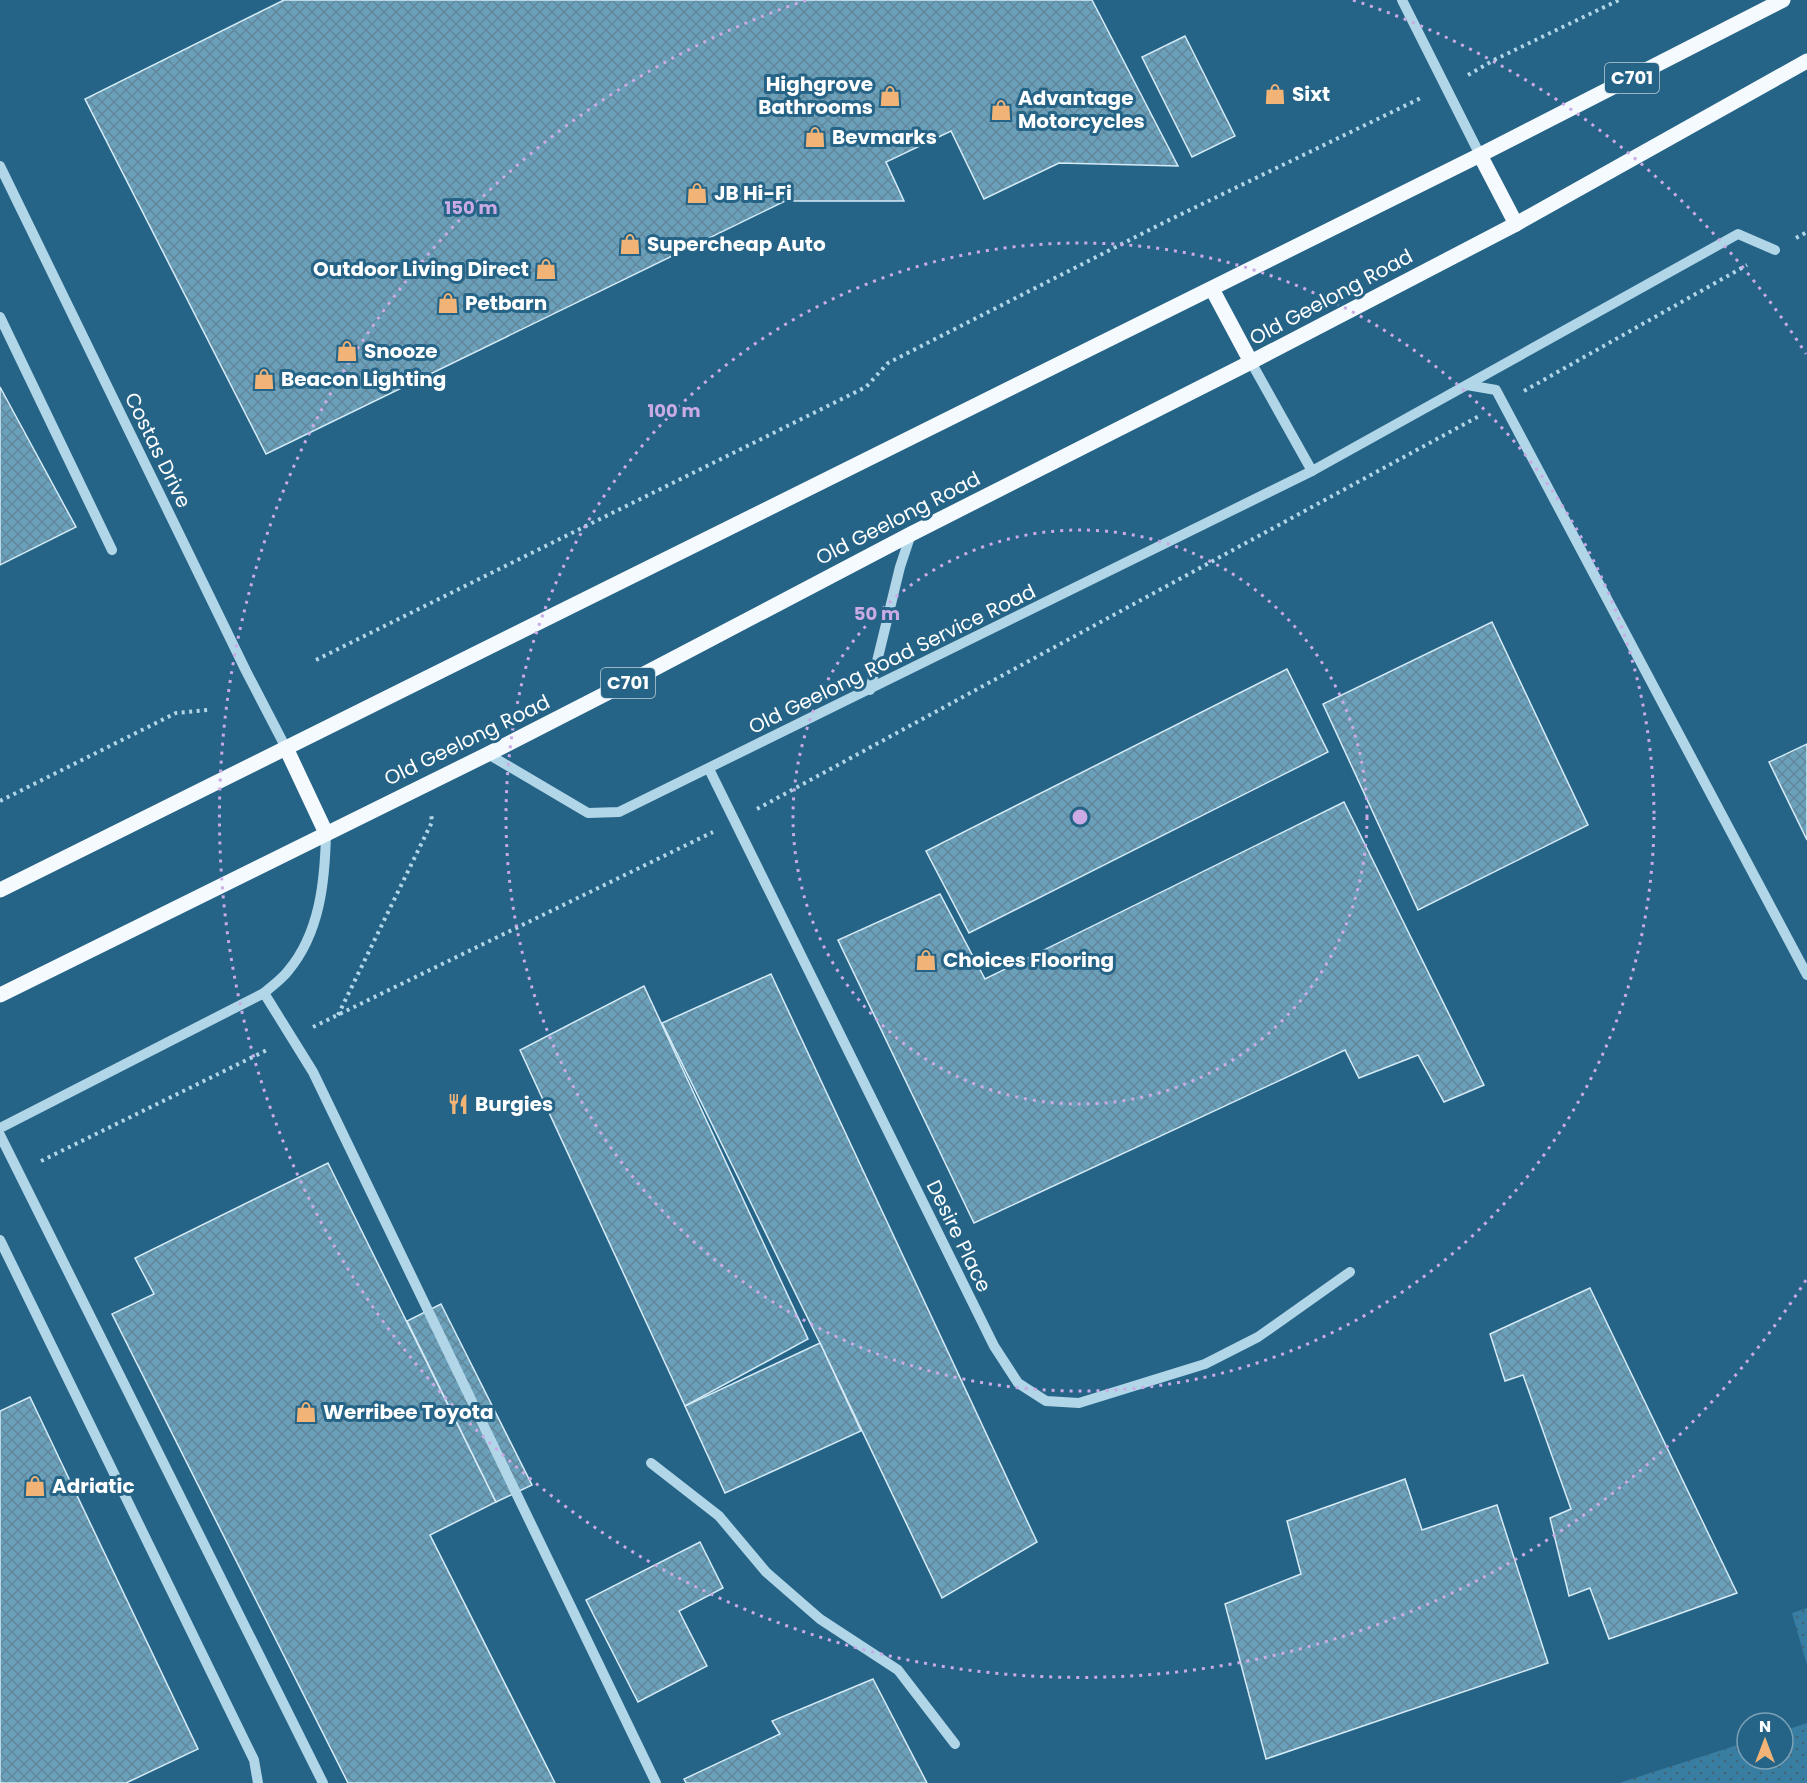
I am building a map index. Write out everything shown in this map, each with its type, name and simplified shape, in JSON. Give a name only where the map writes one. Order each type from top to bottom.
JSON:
[{"type":"main road","name":"C701","points":[[0,890],[1212,289],[1783,0]]},
{"type":"main road","name":"Old Geelong Road","points":[[0,995],[488,754],[911,534],[1251,362],[1516,224],[1807,60]]},
{"type":"main road","points":[[1480,155],[1516,224]]},
{"type":"main road","points":[[1212,289],[1251,362]]},
{"type":"main road","points":[[286,748],[326,833]]},
{"type":"street","points":[[1402,0],[1480,155]]},
{"type":"street","name":"Costas Drive","points":[[0,166],[246,671],[286,748]]},
{"type":"street","name":"Old Geelong Road Service Road","points":[[488,754],[588,813],[620,812],[1312,471],[1738,234],[1774,250]]},
{"type":"street","points":[[0,317],[112,550]]},
{"type":"street","points":[[1251,362],[1312,471]]},
{"type":"street","points":[[1467,385],[1496,390],[1503,402],[1807,975]]},
{"type":"street","points":[[870,690],[900,567],[911,534]]},
{"type":"street","name":"Desire Place","points":[[709,769],[988,1336],[1018,1383],[1046,1401],[1079,1403],[1205,1364],[1258,1337],[1350,1272]]},
{"type":"street","points":[[0,1128],[264,993],[288,971],[304,946],[317,916],[325,871],[326,833]]},
{"type":"street","points":[[264,993],[313,1072],[656,1783]]},
{"type":"street","points":[[0,1135],[323,1783]]},
{"type":"street","points":[[0,1240],[254,1760],[258,1783]]},
{"type":"street","points":[[651,1464],[719,1516],[766,1572],[820,1619],[898,1670],[955,1744]]},
{"type":"path","points":[[316,660],[866,387],[888,363],[1163,223],[1446,87],[1496,59],[1619,0]]},
{"type":"path","points":[[18,1172],[735,822],[1503,402],[1807,232]]},
{"type":"path","points":[[0,801],[176,713],[208,710]]},
{"type":"path","points":[[337,1016],[432,822],[431,813]]},
{"type":"shaded area","points":[[1807,1608],[1807,1665],[1792,1613]]},
{"type":"shaded area","points":[[1807,1723],[1807,1783],[1619,1783],[1735,1746],[1735,1771],[1795,1771],[1795,1727]]},
{"type":"building","points":[[284,0],[1092,0],[1178,166],[1059,163],[984,199],[951,131],[886,162],[904,201],[785,201],[266,454],[85,99]]},
{"type":"building","points":[[1185,36],[1235,136],[1192,157],[1142,57]]},
{"type":"building","points":[[0,387],[76,527],[0,565]]},
{"type":"building","points":[[1492,622],[1588,825],[1418,910],[1323,704]]},
{"type":"building","points":[[1287,669],[1328,752],[969,933],[926,851]]},
{"type":"building","points":[[1807,744],[1807,840],[1769,762]]},
{"type":"building","points":[[1344,802],[1484,1085],[1444,1102],[1418,1055],[1359,1078],[1345,1050],[974,1223],[838,940],[940,894],[985,979]]},
{"type":"building","points":[[771,974],[1037,1542],[942,1598],[820,1343],[662,1023]]},
{"type":"building","points":[[644,986],[808,1339],[685,1406],[520,1050]]},
{"type":"building","name":"Werribee Toyota","points":[[328,1163],[496,1502],[430,1535],[555,1783],[348,1783],[112,1314],[154,1294],[135,1258]]},
{"type":"building","points":[[1590,1288],[1737,1593],[1609,1639],[1590,1588],[1569,1596],[1550,1518],[1571,1509],[1523,1375],[1505,1381],[1490,1334]]},
{"type":"building","points":[[441,1304],[532,1485],[496,1502],[407,1321]]},
{"type":"building","points":[[820,1343],[861,1431],[725,1493],[685,1406]]},
{"type":"building","points":[[30,1397],[198,1749],[126,1783],[0,1783],[0,1411]]},
{"type":"building","points":[[1405,1479],[1422,1530],[1497,1505],[1548,1663],[1266,1759],[1225,1604],[1301,1574],[1287,1521]]},
{"type":"building","points":[[700,1542],[723,1588],[679,1611],[707,1666],[638,1702],[586,1600]]},
{"type":"building","points":[[873,1679],[927,1783],[686,1783],[684,1779],[780,1734],[772,1721]]},
{"type":"place","name":"Sixt","points":[[1275,94]]},
{"type":"place","name":"Highgrove Bathrooms","points":[[890,96]]},
{"type":"place","name":"Advantage Motorcycles","points":[[1001,110]]},
{"type":"place","name":"Bevmarks","points":[[815,137]]},
{"type":"place","name":"JB Hi-Fi","points":[[697,193]]},
{"type":"place","name":"Supercheap Auto","points":[[630,244]]},
{"type":"place","name":"Outdoor Living Direct","points":[[546,269]]},
{"type":"place","name":"Petbarn","points":[[448,303]]},
{"type":"place","name":"Snooze","points":[[347,351]]},
{"type":"place","name":"Beacon Lighting","points":[[264,379]]},
{"type":"place","name":"Choices Flooring","points":[[926,960]]},
{"type":"place","name":"Burgies","points":[[458,1104]]},
{"type":"place","name":"Werribee Toyota","points":[[306,1412]]},
{"type":"place","name":"Adriatic","points":[[35,1486]]}]
